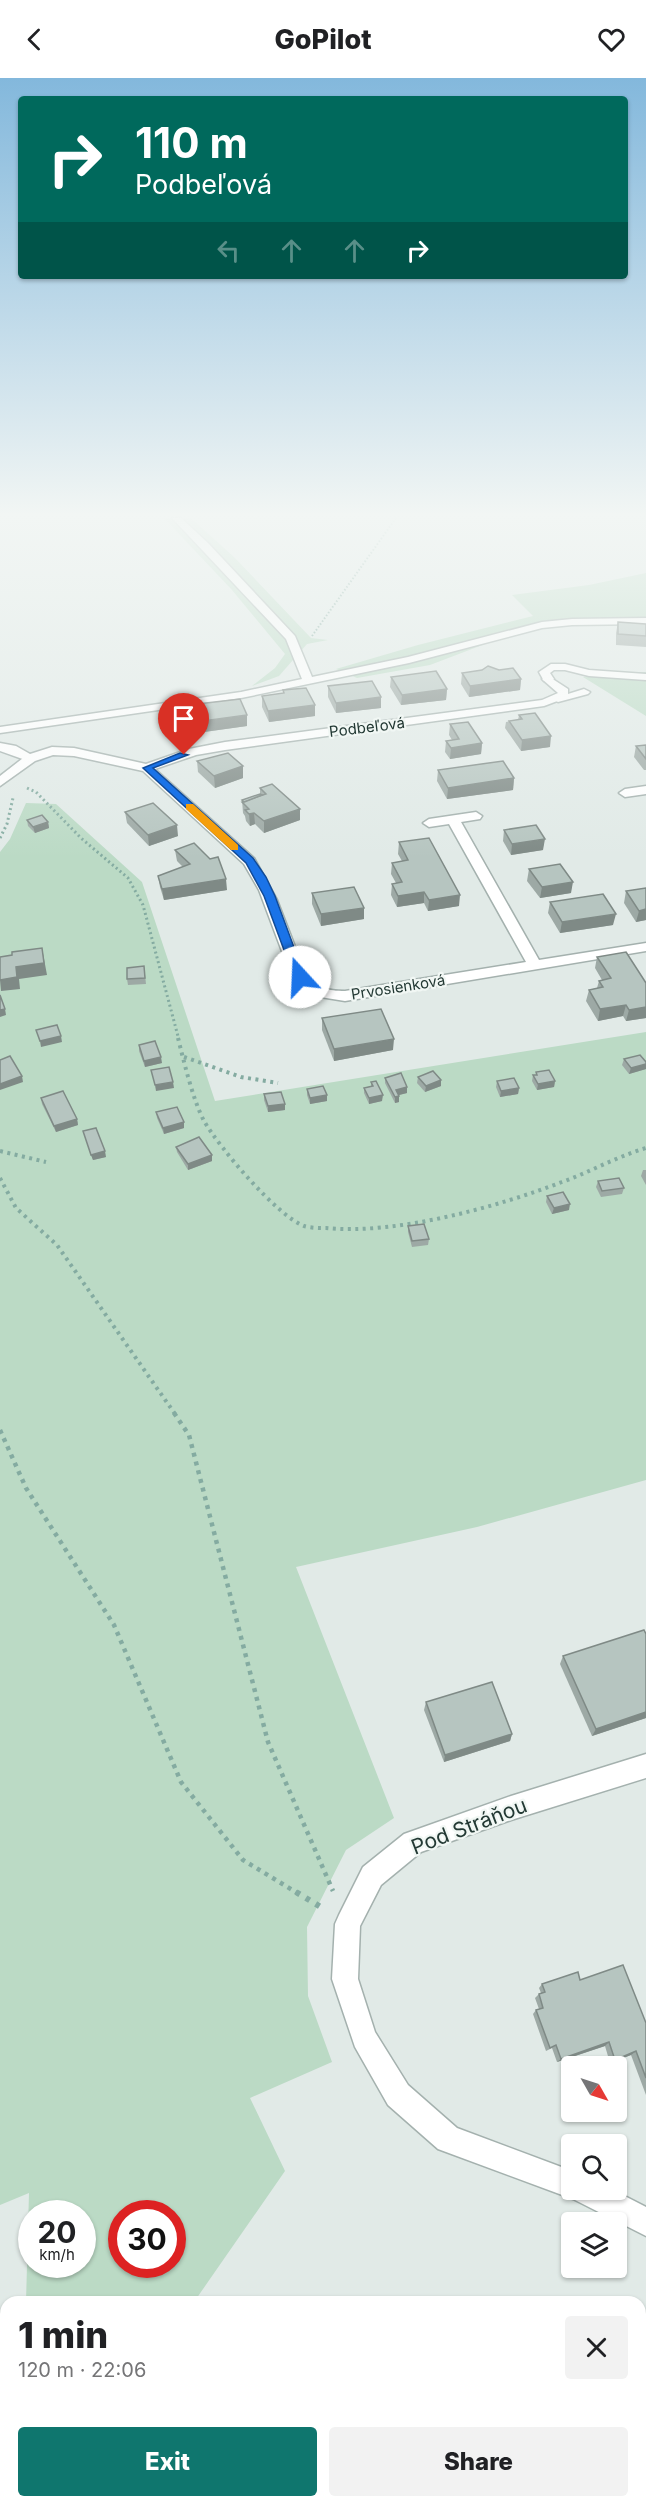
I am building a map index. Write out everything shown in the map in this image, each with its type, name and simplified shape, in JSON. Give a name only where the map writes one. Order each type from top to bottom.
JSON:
[{"type":"street","points":[[285,631],[291,638],[308,680]]},
{"type":"street","points":[[0,730],[194,703],[410,660],[518,631]]},
{"type":"street","points":[[558,699],[564,695],[564,691],[548,679],[544,672],[551,667],[565,667],[589,673],[646,677]]},
{"type":"street","name":"Podbeľová","points":[[147,768],[216,747],[527,707],[585,692]]},
{"type":"street","points":[[0,747],[12,749],[31,758]]},
{"type":"street","points":[[2,780],[31,758],[63,751],[147,768]]},
{"type":"street","name":"Prvosienková","points":[[147,768],[249,861],[261,877],[300,977],[317,992],[331,996],[345,996],[646,947]]},
{"type":"street","points":[[625,793],[645,792]]},
{"type":"street","points":[[429,823],[476,816]]},
{"type":"street","points":[[453,819],[534,965]]},
{"type":"street","name":"Pod Stráňou","points":[[561,2181],[448,2139],[398,2095],[364,2038],[345,1979],[348,1924],[372,1876],[413,1843],[511,1808],[646,1766]]},
{"type":"street","points":[[603,2200],[646,2222]]},
{"type":"path","points":[[296,651],[315,631]]},
{"type":"path","points":[[2,780],[36,792],[81,838],[128,878],[143,905],[183,1056],[204,1120],[276,1207],[304,1226],[344,1230],[393,1227],[484,1208],[563,1182],[622,1155],[646,1148]]},
{"type":"path","points":[[0,838],[8,824],[12,798],[24,786]]},
{"type":"path","points":[[183,1056],[241,1077],[278,1083]]},
{"type":"path","points":[[0,1151],[46,1162]]},
{"type":"path","points":[[0,1178],[16,1208],[57,1245],[189,1435],[267,1742],[348,1924]]},
{"type":"path","points":[[0,1430],[26,1488],[114,1625],[181,1782],[243,1860],[348,1924]]},
{"type":"green space","points":[[266,631],[305,631],[311,638],[328,640],[307,644],[279,676],[252,686],[275,668],[285,654]]},
{"type":"green space","points":[[472,631],[518,631],[430,665],[357,678],[336,669]]},
{"type":"green space","points":[[646,672],[646,716],[583,677]]},
{"type":"green space","points":[[26,803],[56,804],[142,882],[215,1101],[646,1032],[646,1480],[477,1527],[296,1567],[394,1818],[346,1850],[307,1927],[308,1996],[332,2062],[250,2098],[285,2171],[198,2296],[26,2296],[27,2278],[96,2278],[96,2200],[29,2200],[29,2193],[0,2205],[0,852],[10,839]]},
{"type":"building","points":[[618,631],[646,631],[646,636],[618,634]]},
{"type":"building","points":[[488,666],[499,670],[513,668],[521,679],[470,686],[462,673],[482,670]]},
{"type":"building","points":[[436,671],[447,689],[402,695],[391,677]]},
{"type":"building","points":[[372,681],[381,697],[336,703],[328,686]]},
{"type":"building","points":[[306,688],[315,705],[268,711],[262,696],[284,693],[283,690]]},
{"type":"building","points":[[240,699],[247,715],[203,721],[198,704]]},
{"type":"building","points":[[535,713],[551,736],[522,740],[509,721],[522,719],[519,715]]},
{"type":"building","points":[[468,722],[482,743],[451,748],[446,741],[459,739],[450,724]]},
{"type":"building","points":[[646,745],[646,759],[636,746]]},
{"type":"building","points":[[228,753],[243,766],[214,776],[197,761]]},
{"type":"building","points":[[503,761],[514,778],[448,788],[438,770]]},
{"type":"building","points":[[272,784],[300,809],[264,821],[254,813],[249,814],[245,810],[249,809],[242,802],[266,794],[260,788]]},
{"type":"building","points":[[262,795],[244,802],[242,800]]},
{"type":"building","points":[[153,803],[177,825],[148,835],[125,812]]},
{"type":"building","points":[[42,815],[48,822],[33,827],[27,820]]},
{"type":"building","points":[[536,825],[545,839],[512,844],[504,830]]},
{"type":"building","points":[[429,838],[460,895],[429,900],[424,892],[398,896],[392,884],[402,882],[392,863],[408,860],[399,842]]},
{"type":"building","points":[[194,843],[210,859],[218,857],[226,879],[162,889],[158,876],[190,864],[175,850]]},
{"type":"building","points":[[560,864],[573,882],[542,887],[529,869]]},
{"type":"building","points":[[354,887],[364,908],[321,914],[312,893]]},
{"type":"building","points":[[646,888],[646,909],[639,911],[626,891]]},
{"type":"building","points":[[603,894],[616,914],[562,922],[550,902]]},
{"type":"building","points":[[42,948],[44,963],[16,967],[17,977],[0,980],[0,957],[12,955],[12,952]]},
{"type":"building","points":[[626,952],[646,983],[646,1007],[629,1010],[626,1005],[600,1009],[589,990],[603,987],[599,981],[611,978],[597,957]]},
{"type":"building","points":[[144,966],[145,978],[127,979],[127,968]]},
{"type":"building","points":[[0,995],[5,1009],[0,1010]]},
{"type":"building","points":[[381,1009],[394,1039],[334,1049],[322,1018]]},
{"type":"building","points":[[57,1025],[61,1036],[40,1041],[36,1030]]},
{"type":"building","points":[[155,1041],[161,1057],[144,1061],[139,1045]]},
{"type":"building","points":[[640,1055],[646,1064],[631,1068],[624,1059]]},
{"type":"building","points":[[10,1056],[22,1076],[0,1084],[0,1060]]},
{"type":"building","points":[[169,1067],[173,1082],[155,1085],[151,1070]]},
{"type":"building","points":[[549,1070],[555,1081],[538,1084],[533,1075],[537,1075],[536,1072]]},
{"type":"building","points":[[433,1071],[441,1080],[426,1086],[418,1077]]},
{"type":"building","points":[[401,1073],[407,1087],[396,1090],[399,1096],[395,1097],[385,1078]]},
{"type":"building","points":[[514,1078],[519,1088],[501,1091],[497,1081]]},
{"type":"building","points":[[376,1081],[383,1095],[369,1098],[364,1088],[373,1086],[371,1082]]},
{"type":"building","points":[[323,1086],[327,1095],[310,1098],[307,1089]]},
{"type":"building","points":[[63,1091],[77,1119],[54,1126],[41,1098]]},
{"type":"building","points":[[281,1092],[285,1104],[268,1106],[264,1094]]},
{"type":"building","points":[[177,1107],[184,1122],[163,1128],[156,1112]]},
{"type":"building","points":[[96,1128],[105,1151],[91,1155],[83,1131]]},
{"type":"building","points":[[199,1137],[212,1155],[188,1164],[176,1147]]},
{"type":"building","points":[[619,1178],[624,1188],[602,1191],[598,1181]]},
{"type":"building","points":[[563,1192],[570,1204],[554,1208],[547,1196]]},
{"type":"building","points":[[424,1224],[429,1239],[412,1241],[408,1226]]},
{"type":"building","points":[[644,1630],[646,1634],[646,1712],[596,1729],[563,1656]]},
{"type":"building","points":[[492,1682],[512,1734],[445,1755],[426,1702]]},
{"type":"building","points":[[623,1965],[646,2023],[646,2078],[636,2051],[624,2056],[614,2056],[609,2042],[569,2056],[561,2056],[561,2059],[556,2045],[550,2048],[536,2010],[543,2008],[539,1994],[545,1992],[542,1984],[578,1972],[580,1980]]},
{"type":"slow traffic","points":[[190,807],[235,847]]},
{"type":"route","points":[[184,755],[147,768],[249,861],[261,877],[300,977]]}]
